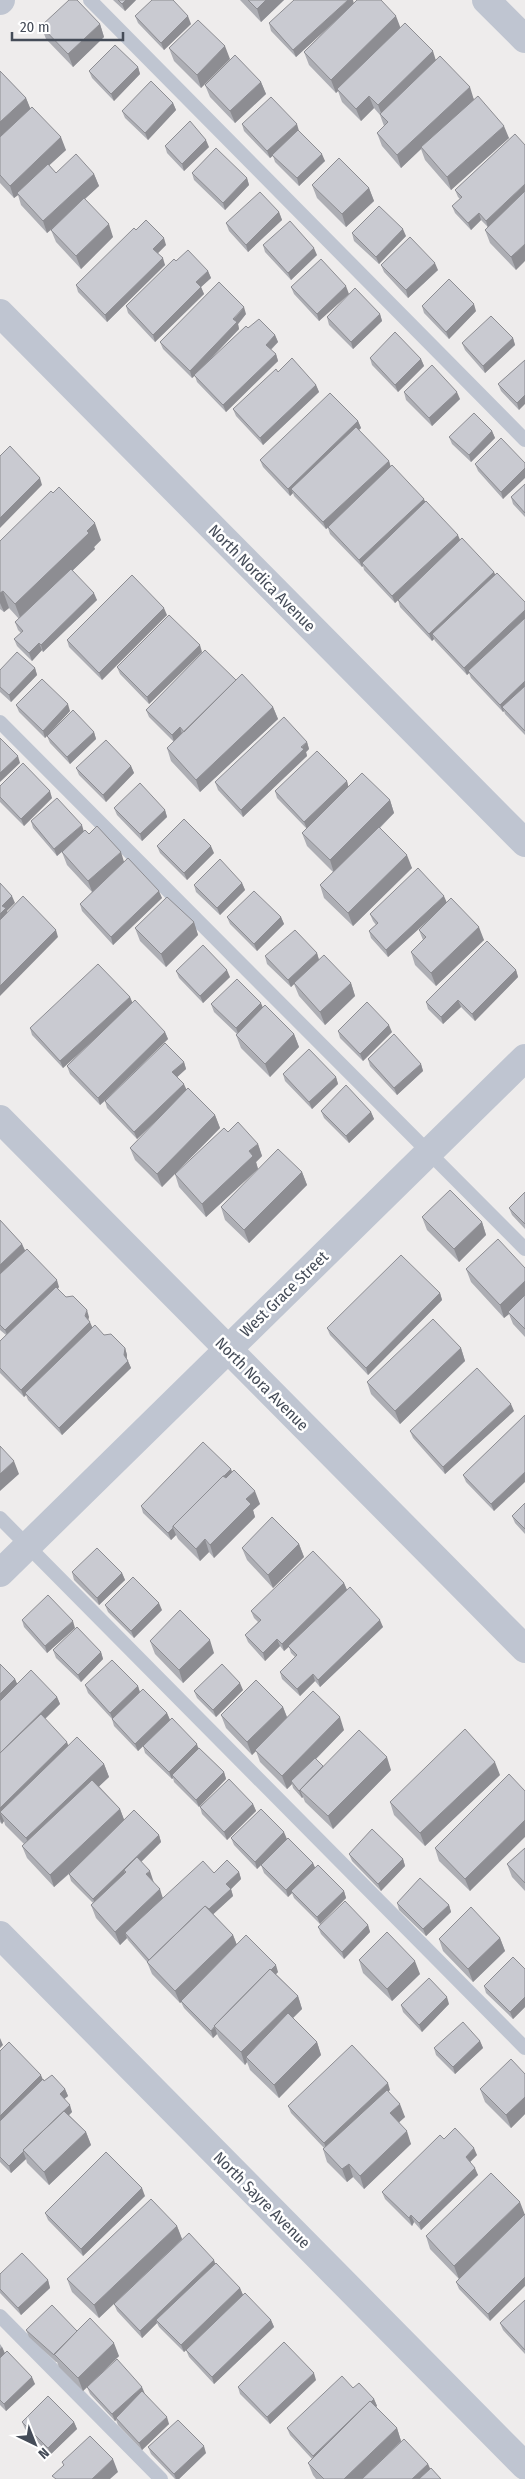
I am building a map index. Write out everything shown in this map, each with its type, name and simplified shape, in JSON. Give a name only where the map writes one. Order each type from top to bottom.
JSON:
[{"type":"street","points":[[486,0],[525,39]]},
{"type":"street","name":"North Nordica Avenue","points":[[0,312],[525,843]]},
{"type":"street","name":"West Grace Street","points":[[0,1573],[525,1058]]},
{"type":"street","name":"North Nora Avenue","points":[[0,1119],[525,1649]]},
{"type":"street","name":"North Sayre Avenue","points":[[0,1935],[525,2466]]},
{"type":"lane","points":[[90,0],[525,440]]},
{"type":"lane","points":[[0,722],[525,1250]]},
{"type":"lane","points":[[0,1518],[525,2048]]},
{"type":"lane","points":[[0,2316],[161,2479]]},
{"type":"building","points":[[69,0],[77,0],[100,24],[68,54],[41,26]]},
{"type":"building","points":[[118,0],[126,0],[122,4]]},
{"type":"building","points":[[152,0],[173,0],[188,16],[161,43],[135,16]]},
{"type":"building","points":[[248,0],[266,0],[257,9]]},
{"type":"building","points":[[294,0],[348,0],[293,50],[269,23]]},
{"type":"building","points":[[357,0],[381,0],[396,16],[331,80],[304,52]]},
{"type":"building","points":[[198,20],[225,46],[197,75],[169,48]]},
{"type":"building","points":[[405,23],[433,51],[378,105],[369,96],[356,109],[337,89]]},
{"type":"building","points":[[115,45],[138,67],[111,94],[89,71]]},
{"type":"building","points":[[235,55],[261,82],[230,111],[205,85]]},
{"type":"building","points":[[440,56],[470,87],[397,155],[377,133],[388,122],[380,114]]},
{"type":"building","points":[[0,71],[26,98],[0,122]]},
{"type":"building","points":[[151,81],[173,103],[145,133],[122,111]]},
{"type":"building","points":[[478,96],[504,126],[447,177],[421,147]]},
{"type":"building","points":[[271,97],[297,124],[267,151],[242,124]]},
{"type":"building","points":[[32,107],[61,137],[10,186],[0,175],[0,137]]},
{"type":"building","points":[[190,121],[206,140],[182,164],[165,146]]},
{"type":"building","points":[[298,130],[322,154],[297,178],[272,155]]},
{"type":"building","points":[[515,134],[525,145],[525,184],[486,221],[479,213],[468,223],[452,206],[462,197],[455,190]]},
{"type":"building","points":[[216,148],[247,178],[223,203],[192,173]]},
{"type":"building","points":[[76,154],[94,174],[43,221],[17,193],[48,164],[56,173]]},
{"type":"building","points":[[339,158],[369,188],[342,214],[312,185]]},
{"type":"building","points":[[525,191],[525,244],[511,257],[485,230]]},
{"type":"building","points":[[260,192],[279,212],[246,245],[226,223]]},
{"type":"building","points":[[84,198],[109,224],[76,256],[51,230]]},
{"type":"building","points":[[379,206],[403,229],[376,257],[352,233]]},
{"type":"building","points":[[146,220],[164,238],[153,249],[163,258],[105,315],[76,285],[134,228],[136,230]]},
{"type":"building","points":[[290,221],[314,248],[288,273],[263,245]]},
{"type":"building","points":[[410,237],[435,263],[406,290],[381,265]]},
{"type":"building","points":[[188,250],[208,271],[196,282],[201,287],[153,335],[126,306],[174,259],[176,261]]},
{"type":"building","points":[[321,259],[346,286],[317,314],[291,287]]},
{"type":"building","points":[[449,279],[474,304],[446,332],[422,306]]},
{"type":"building","points":[[219,282],[244,307],[233,319],[237,322],[190,371],[160,342]]},
{"type":"building","points":[[355,288],[380,314],[351,342],[327,317]]},
{"type":"building","points":[[491,316],[513,338],[483,366],[462,343]]},
{"type":"building","points":[[259,319],[275,335],[266,345],[276,354],[223,405],[194,375],[246,326],[248,328]]},
{"type":"building","points":[[395,332],[421,359],[395,385],[370,358]]},
{"type":"building","points":[[292,358],[316,385],[260,438],[233,409],[276,369],[278,372]]},
{"type":"building","points":[[525,360],[525,395],[517,403],[498,384]]},
{"type":"building","points":[[432,365],[457,392],[429,418],[404,392]]},
{"type":"building","points":[[330,393],[358,421],[288,489],[260,460]]},
{"type":"building","points":[[474,413],[492,431],[469,455],[449,437]]},
{"type":"building","points":[[356,427],[389,461],[323,522],[291,489]]},
{"type":"building","points":[[501,438],[525,463],[525,468],[501,492],[475,464]]},
{"type":"building","points":[[10,446],[40,478],[0,518],[0,456]]},
{"type":"building","points":[[392,465],[424,499],[359,560],[328,527]]},
{"type":"building","points":[[525,484],[525,513],[511,497]]},
{"type":"building","points":[[59,487],[95,523],[87,531],[89,533],[15,604],[3,591],[0,593],[0,541],[51,491],[53,493]]},
{"type":"building","points":[[426,501],[458,535],[392,596],[362,563]]},
{"type":"building","points":[[462,538],[494,572],[429,634],[398,600]]},
{"type":"building","points":[[71,569],[94,593],[41,645],[39,643],[29,653],[14,639],[23,631],[15,622]]},
{"type":"building","points":[[497,573],[525,602],[525,610],[464,668],[432,634]]},
{"type":"building","points":[[132,575],[164,608],[99,673],[67,640]]},
{"type":"building","points":[[169,615],[200,645],[147,697],[117,667]]},
{"type":"building","points":[[525,618],[525,681],[500,705],[468,671]]},
{"type":"building","points":[[205,650],[236,680],[184,732],[180,727],[172,735],[146,710]]},
{"type":"building","points":[[17,652],[35,668],[9,695],[0,687],[0,670]]},
{"type":"building","points":[[242,674],[273,707],[196,780],[167,748]]},
{"type":"building","points":[[42,679],[68,704],[43,731],[16,705]]},
{"type":"building","points":[[525,686],[525,731],[502,707]]},
{"type":"building","points":[[73,710],[94,732],[67,757],[47,736]]},
{"type":"building","points":[[284,717],[307,742],[301,747],[304,749],[241,810],[215,782]]},
{"type":"building","points":[[0,738],[18,756],[0,773]]},
{"type":"building","points":[[106,740],[131,766],[103,795],[76,768]]},
{"type":"building","points":[[317,751],[347,781],[304,822],[275,791]]},
{"type":"building","points":[[23,763],[50,791],[21,819],[0,797],[0,786]]},
{"type":"building","points":[[362,773],[390,800],[330,860],[302,833]]},
{"type":"building","points":[[140,783],[165,810],[140,834],[114,808]]},
{"type":"building","points":[[57,798],[82,825],[54,849],[31,821]]},
{"type":"building","points":[[184,819],[211,846],[184,873],[157,846]]},
{"type":"building","points":[[97,826],[121,852],[88,881],[62,852],[85,830],[89,834]]},
{"type":"building","points":[[379,827],[407,855],[348,913],[320,885]]},
{"type":"building","points":[[128,858],[159,891],[111,937],[80,904]]},
{"type":"building","points":[[220,859],[242,883],[217,908],[194,885]]},
{"type":"building","points":[[418,868],[444,896],[386,950],[369,931],[378,923],[370,914]]},
{"type":"building","points":[[0,883],[12,896],[2,906],[6,908],[0,914]]},
{"type":"building","points":[[254,891],[281,917],[254,944],[227,917]]},
{"type":"building","points":[[23,896],[56,930],[0,986],[0,920]]},
{"type":"building","points":[[167,897],[194,922],[161,954],[135,928]]},
{"type":"building","points":[[451,898],[479,927],[431,973],[411,952],[426,937],[419,930]]},
{"type":"building","points":[[295,930],[317,953],[288,980],[265,956]]},
{"type":"building","points":[[487,941],[516,970],[472,1014],[458,1000],[441,1017],[426,1002]]},
{"type":"building","points":[[203,945],[227,970],[200,996],[176,971]]},
{"type":"building","points":[[324,955],[351,983],[320,1012],[294,983]]},
{"type":"building","points":[[98,964],[130,997],[60,1061],[30,1028]]},
{"type":"building","points":[[237,979],[261,1003],[236,1028],[211,1004]]},
{"type":"building","points":[[135,1000],[165,1032],[98,1098],[67,1066]]},
{"type":"building","points":[[367,1002],[389,1025],[360,1054],[338,1031]]},
{"type":"building","points":[[265,1005],[294,1034],[265,1064],[236,1035]]},
{"type":"building","points":[[394,1034],[421,1064],[394,1088],[368,1059]]},
{"type":"building","points":[[165,1043],[184,1062],[172,1072],[184,1084],[134,1132],[105,1101]]},
{"type":"building","points":[[309,1049],[336,1077],[309,1102],[283,1074]]},
{"type":"building","points":[[346,1085],[371,1112],[346,1136],[321,1111]]},
{"type":"building","points":[[188,1088],[215,1115],[157,1174],[130,1148]]},
{"type":"building","points":[[238,1122],[258,1144],[249,1151],[253,1156],[202,1204],[175,1174],[224,1128],[228,1132]]},
{"type":"building","points":[[278,1149],[302,1172],[244,1230],[221,1207]]},
{"type":"building","points":[[450,1190],[482,1222],[454,1249],[422,1217]]},
{"type":"building","points":[[525,1192],[525,1224],[509,1208]]},
{"type":"building","points":[[0,1220],[22,1244],[0,1265]]},
{"type":"building","points":[[498,1239],[525,1268],[525,1281],[500,1305],[466,1269]]},
{"type":"building","points":[[27,1249],[57,1280],[5,1330],[0,1325],[0,1274]]},
{"type":"building","points":[[401,1255],[440,1293],[366,1368],[327,1328]]},
{"type":"building","points":[[56,1287],[66,1297],[73,1296],[87,1310],[85,1316],[90,1322],[21,1390],[0,1368],[0,1341]]},
{"type":"building","points":[[525,1295],[525,1329],[508,1312]]},
{"type":"building","points":[[433,1319],[461,1348],[395,1411],[367,1382]]},
{"type":"building","points":[[95,1325],[104,1335],[111,1334],[125,1348],[124,1355],[128,1361],[59,1428],[25,1393]]},
{"type":"building","points":[[477,1368],[511,1404],[443,1467],[410,1431]]},
{"type":"building","points":[[525,1415],[525,1472],[491,1504],[463,1475]]},
{"type":"building","points":[[203,1442],[231,1469],[168,1533],[141,1506]]},
{"type":"building","points":[[0,1446],[14,1461],[0,1474]]},
{"type":"building","points":[[234,1470],[255,1491],[246,1499],[251,1504],[210,1545],[205,1539],[196,1549],[173,1526],[223,1476],[226,1478]]},
{"type":"building","points":[[525,1503],[525,1529],[512,1516]]},
{"type":"building","points":[[272,1517],[299,1544],[268,1575],[242,1548]]},
{"type":"building","points":[[97,1548],[122,1573],[97,1598],[72,1572]]},
{"type":"building","points":[[313,1551],[344,1583],[282,1644],[277,1639],[263,1653],[245,1635],[261,1620],[251,1611]]},
{"type":"building","points":[[133,1577],[159,1603],[131,1631],[105,1605]]},
{"type":"building","points":[[350,1587],[380,1620],[318,1680],[313,1674],[297,1689],[280,1672],[297,1655],[288,1646]]},
{"type":"building","points":[[48,1595],[73,1621],[45,1646],[22,1620]]},
{"type":"building","points":[[180,1610],[210,1640],[179,1670],[150,1641]]},
{"type":"building","points":[[77,1627],[101,1652],[78,1675],[53,1650]]},
{"type":"building","points":[[112,1660],[138,1686],[110,1713],[85,1685]]},
{"type":"building","points":[[0,1664],[15,1679],[0,1694]]},
{"type":"building","points":[[222,1664],[240,1683],[213,1710],[194,1691]]},
{"type":"building","points":[[31,1670],[57,1697],[0,1753],[0,1701]]},
{"type":"building","points":[[256,1680],[283,1707],[247,1742],[221,1715]]},
{"type":"building","points":[[143,1689],[167,1713],[135,1744],[112,1719]]},
{"type":"building","points":[[313,1691],[340,1717],[282,1776],[255,1750]]},
{"type":"building","points":[[41,1714],[67,1742],[0,1808],[0,1753]]},
{"type":"building","points":[[172,1718],[197,1744],[169,1772],[143,1746]]},
{"type":"building","points":[[465,1729],[495,1762],[420,1833],[390,1802]]},
{"type":"building","points":[[359,1730],[387,1757],[328,1816],[300,1790]]},
{"type":"building","points":[[77,1737],[104,1764],[26,1838],[0,1812]]},
{"type":"building","points":[[199,1748],[224,1772],[196,1800],[172,1775]]},
{"type":"building","points":[[315,1758],[323,1766],[299,1791],[291,1781]]},
{"type":"building","points":[[509,1774],[525,1791],[525,1820],[465,1879],[435,1848]]},
{"type":"building","points":[[229,1779],[253,1804],[224,1832],[200,1807]]},
{"type":"building","points":[[92,1780],[120,1809],[50,1875],[22,1846]]},
{"type":"building","points":[[261,1809],[284,1832],[255,1862],[231,1838]]},
{"type":"building","points":[[134,1810],[159,1835],[93,1899],[69,1874]]},
{"type":"building","points":[[372,1829],[403,1859],[378,1884],[349,1854]]},
{"type":"building","points":[[288,1838],[313,1863],[286,1890],[261,1865]]},
{"type":"building","points":[[525,1848],[525,1883],[507,1864]]},
{"type":"building","points":[[137,1857],[150,1871],[146,1874],[160,1889],[115,1932],[91,1905],[126,1872],[124,1870]]},
{"type":"building","points":[[227,1860],[239,1872],[226,1884],[231,1889],[209,1909],[205,1906],[149,1960],[125,1933],[203,1861],[214,1873]]},
{"type":"building","points":[[318,1865],[344,1891],[317,1917],[291,1891]]},
{"type":"building","points":[[420,1878],[449,1905],[423,1929],[397,1903]]},
{"type":"building","points":[[345,1901],[368,1925],[342,1952],[318,1927]]},
{"type":"building","points":[[205,1906],[233,1935],[175,1991],[147,1962]]},
{"type":"building","points":[[471,1907],[500,1938],[468,1969],[439,1939]]},
{"type":"building","points":[[387,1932],[415,1961],[387,1989],[359,1960]]},
{"type":"building","points":[[246,1935],[276,1965],[211,2031],[181,2001]]},
{"type":"building","points":[[513,1957],[525,1969],[525,1997],[510,2012],[484,1986]]},
{"type":"building","points":[[270,1969],[298,1996],[241,2052],[214,2026]]},
{"type":"building","points":[[429,1978],[447,1997],[419,2025],[401,2005]]},
{"type":"building","points":[[288,2013],[317,2042],[274,2085],[246,2057]]},
{"type":"building","points":[[463,2022],[480,2041],[453,2067],[434,2048]]},
{"type":"building","points":[[9,2042],[41,2075],[0,2116],[0,2051]]},
{"type":"building","points":[[352,2045],[388,2083],[324,2143],[288,2106]]},
{"type":"building","points":[[511,2059],[525,2074],[525,2097],[506,2115],[480,2089]]},
{"type":"building","points":[[52,2075],[65,2089],[60,2094],[70,2105],[9,2166],[0,2157],[0,2121],[43,2079],[44,2081]]},
{"type":"building","points":[[387,2090],[400,2104],[390,2113],[407,2131],[360,2176],[349,2164],[342,2169],[323,2149]]},
{"type":"building","points":[[64,2111],[86,2132],[44,2172],[23,2150]]},
{"type":"building","points":[[455,2128],[474,2148],[466,2157],[475,2168],[419,2223],[411,2215],[409,2218],[382,2192],[440,2135],[444,2139]]},
{"type":"building","points":[[106,2152],[142,2188],[81,2249],[45,2213]]},
{"type":"building","points":[[491,2173],[520,2202],[454,2266],[426,2236]]},
{"type":"building","points":[[151,2199],[177,2226],[94,2305],[67,2279]]},
{"type":"building","points":[[525,2214],[525,2277],[488,2314],[456,2282]]},
{"type":"building","points":[[189,2233],[214,2260],[140,2331],[114,2304]]},
{"type":"building","points":[[22,2253],[48,2280],[18,2308],[0,2289],[0,2274]]},
{"type":"building","points":[[216,2263],[240,2288],[181,2345],[156,2320]]},
{"type":"building","points":[[245,2293],[271,2320],[212,2377],[186,2350]]},
{"type":"building","points":[[525,2300],[525,2350],[500,2323]]},
{"type":"building","points":[[52,2305],[77,2331],[54,2355],[26,2330]]},
{"type":"building","points":[[90,2318],[114,2343],[78,2378],[54,2354]]},
{"type":"building","points":[[284,2342],[314,2373],[267,2417],[238,2387]]},
{"type":"building","points":[[7,2351],[32,2377],[4,2404],[0,2400],[0,2358]]},
{"type":"building","points":[[117,2359],[142,2387],[112,2414],[87,2387]]},
{"type":"building","points":[[342,2376],[353,2388],[359,2383],[374,2399],[313,2456],[287,2428]]},
{"type":"building","points":[[142,2391],[167,2417],[139,2443],[116,2418]]},
{"type":"building","points":[[48,2396],[74,2422],[48,2448],[22,2422]]},
{"type":"building","points":[[370,2401],[397,2428],[344,2479],[324,2479],[308,2463]]},
{"type":"building","points":[[178,2420],[204,2446],[174,2474],[148,2447]]},
{"type":"building","points":[[90,2436],[113,2459],[92,2479],[56,2479],[52,2476],[64,2465],[62,2462]]},
{"type":"building","points":[[404,2439],[428,2464],[412,2479],[362,2479]]},
{"type":"building","points":[[431,2468],[441,2479],[419,2479]]}]
